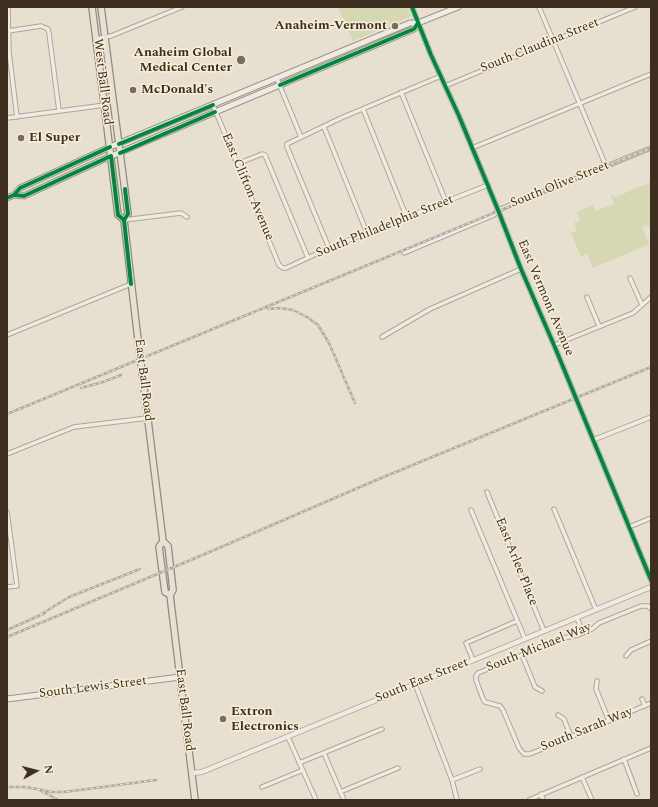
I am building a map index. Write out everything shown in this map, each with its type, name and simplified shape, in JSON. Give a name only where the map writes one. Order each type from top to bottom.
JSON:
[{"type":"main road","name":"West Ball Road","points":[[92,7],[111,156]]},
{"type":"main road","name":"West Ball Road","points":[[101,7],[120,153]]},
{"type":"main road","points":[[7,198],[14,195],[20,188],[110,147],[213,106],[410,23],[418,23],[458,7]]},
{"type":"main road","points":[[14,195],[24,196],[111,156],[414,29],[418,23]]},
{"type":"main road","points":[[252,96],[255,92],[264,88],[265,84]]},
{"type":"main road","name":"East Ball Road","points":[[120,153],[128,214],[124,220],[131,284],[163,541],[168,546],[173,590],[170,595],[195,800]]},
{"type":"main road","name":"East Ball Road","points":[[111,156],[118,215],[124,220]]},
{"type":"main road","name":"South Lewis Street","points":[[7,699],[180,677]]},
{"type":"street","points":[[8,7],[9,52],[17,117]]},
{"type":"street","points":[[96,38],[112,36],[182,7]]},
{"type":"street","name":"East Vermont Avenue","points":[[412,7],[488,185],[521,269],[651,580]]},
{"type":"street","points":[[539,7],[606,166]]},
{"type":"street","name":"South Claudina Street","points":[[445,86],[635,7]]},
{"type":"street","points":[[8,31],[43,26],[48,30],[59,112]]},
{"type":"street","points":[[472,148],[651,74]]},
{"type":"street","points":[[329,248],[287,144],[401,92],[441,76]]},
{"type":"street","points":[[277,79],[301,137]]},
{"type":"street","points":[[401,92],[446,202]]},
{"type":"street","points":[[7,118],[104,105]]},
{"type":"street","name":"East Clifton Avenue","points":[[213,106],[279,265],[283,268]]},
{"type":"street","points":[[363,109],[407,218]]},
{"type":"street","points":[[324,127],[367,233]]},
{"type":"street","name":"South Olive Street","points":[[404,253],[494,216],[498,210],[651,148]]},
{"type":"street","points":[[237,164],[262,154],[265,156],[308,258]]},
{"type":"street","name":"South Philadelphia Street","points":[[283,268],[329,248],[488,185]]},
{"type":"street","points":[[124,220],[181,213],[187,217]]},
{"type":"street","points":[[382,337],[430,309],[521,269]]},
{"type":"street","points":[[630,278],[642,304]]},
{"type":"street","points":[[7,335],[131,284]]},
{"type":"street","points":[[587,297],[599,326]]},
{"type":"street","points":[[554,345],[633,312],[651,297]]},
{"type":"street","points":[[593,440],[651,416]]},
{"type":"street","points":[[7,454],[74,427],[148,418]]},
{"type":"street","name":"East Arlee Place","points":[[487,492],[544,631]]},
{"type":"street","points":[[554,509],[596,610]]},
{"type":"street","points":[[471,510],[525,639]]},
{"type":"street","points":[[7,512],[17,586],[7,587]]},
{"type":"street","points":[[629,527],[651,518]]},
{"type":"street","name":"South East Street","points":[[192,773],[202,772],[651,587]]},
{"type":"street","name":"South Michael Way","points":[[523,756],[501,704],[485,702],[477,684],[476,676],[481,672],[564,638],[584,633],[599,623],[641,606],[649,607]]},
{"type":"street","points":[[577,618],[584,633]]},
{"type":"street","points":[[473,660],[466,643],[517,621]]},
{"type":"street","points":[[626,656],[631,650],[651,641]]},
{"type":"street","points":[[522,655],[535,687],[542,691]]},
{"type":"street","points":[[597,681],[596,689],[609,721]]},
{"type":"street","points":[[415,684],[452,780],[457,800]]},
{"type":"street","points":[[642,699],[645,706]]},
{"type":"street","name":"South Sarah Way","points":[[523,756],[651,704]]},
{"type":"street","points":[[558,715],[564,719],[571,737]]},
{"type":"street","points":[[299,763],[382,729]]},
{"type":"street","points":[[288,737],[316,800]]},
{"type":"street","points":[[529,800],[651,748]]},
{"type":"street","points":[[324,753],[344,800]]},
{"type":"street","points":[[624,759],[637,794]]},
{"type":"street","points":[[340,792],[398,768]]},
{"type":"street","points":[[452,780],[480,769]]},
{"type":"street","points":[[262,787],[303,770]]},
{"type":"street","points":[[582,777],[592,800]]},
{"type":"street","points":[[541,794],[543,800]]},
{"type":"green space","points":[[338,7],[407,7],[411,16],[353,41]]},
{"type":"green space","points":[[651,182],[651,231],[648,225],[642,227],[649,244],[593,268],[587,254],[581,257],[571,233],[577,231],[574,223],[580,220],[577,212],[593,205],[595,211],[614,204],[611,195],[616,197]]},
{"type":"railway","points":[[7,414],[651,148]]},
{"type":"railway","points":[[268,309],[279,308],[293,310],[307,317],[318,325],[329,343],[355,403]]},
{"type":"railway","points":[[7,637],[374,481],[651,367]]},
{"type":"railway","points":[[81,388],[121,375]]},
{"type":"railway","points":[[40,615],[69,597],[140,569]]},
{"type":"railway","points":[[7,630],[45,613]]},
{"type":"railway","points":[[37,789],[51,792],[64,792],[156,780]]},
{"type":"railway","points":[[7,787],[37,789],[58,800]]},
{"type":"cycle path","points":[[412,7],[431,55],[459,116],[521,269],[651,580]]},
{"type":"cycle path","points":[[280,85],[414,29],[418,23]]},
{"type":"cycle path","points":[[119,144],[213,105]]},
{"type":"cycle path","points":[[120,153],[215,112]]},
{"type":"cycle path","points":[[14,195],[20,188],[110,147]]},
{"type":"cycle path","points":[[7,198],[14,195],[24,196],[111,156],[118,215],[124,220]]},
{"type":"cycle path","points":[[125,189],[128,214],[124,220],[131,284]]},
{"type":"place","name":"Anaheim-Vermont","points":[[395,26]]},
{"type":"place","name":"Anaheim Global Medical Center","points":[[241,60]]},
{"type":"place","name":"McDonald's","points":[[133,90]]},
{"type":"place","name":"El Super","points":[[21,138]]},
{"type":"place","name":"Extron Electronics","points":[[223,719]]}]
